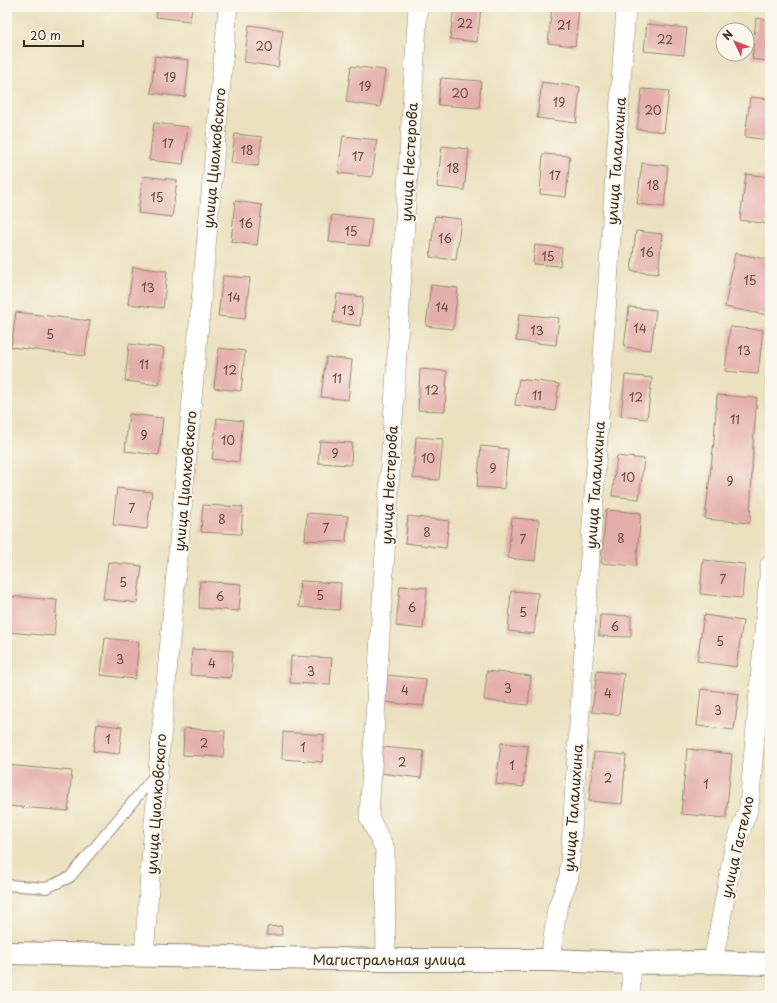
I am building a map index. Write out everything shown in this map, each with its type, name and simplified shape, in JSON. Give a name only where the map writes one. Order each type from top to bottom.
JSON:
[{"type":"main road","name":"Магистральная улица","points":[[7,953],[386,960],[550,960],[631,963],[713,962],[770,964]]},
{"type":"street","name":"улица Циолковского","points":[[144,955],[158,772],[228,7]]},
{"type":"street","name":"улица Нестерова","points":[[386,960],[385,849],[369,817],[418,7]]},
{"type":"street","name":"улица Талалихина","points":[[550,960],[557,909],[569,877],[626,7]]},
{"type":"street","name":"улица Гастелло","points":[[713,962],[734,849],[749,807],[770,565]]},
{"type":"street","points":[[631,963],[631,996]]},
{"type":"lane","points":[[7,885],[46,888],[70,877],[158,772]]},
{"type":"building","points":[[157,7],[192,7],[190,21],[156,17]]},
{"type":"building","points":[[454,7],[481,7],[477,42],[450,39]]},
{"type":"building","points":[[552,7],[579,7],[575,46],[548,43]]},
{"type":"building","points":[[756,18],[770,20],[770,61],[755,59]]},
{"type":"building","points":[[647,24],[687,28],[684,55],[644,51]]},
{"type":"building","points":[[249,25],[283,30],[278,67],[244,62]]},
{"type":"building","points":[[155,56],[189,60],[185,97],[151,93]]},
{"type":"building","points":[[351,66],[385,70],[380,107],[346,102]]},
{"type":"building","points":[[441,78],[481,81],[479,108],[438,105]]},
{"type":"building","points":[[542,82],[580,87],[576,123],[537,118]]},
{"type":"building","points":[[642,89],[669,91],[664,132],[637,129]]},
{"type":"building","points":[[750,97],[770,99],[770,140],[745,137]]},
{"type":"building","points":[[154,123],[188,127],[183,164],[149,160]]},
{"type":"building","points":[[235,134],[262,137],[258,166],[231,163]]},
{"type":"building","points":[[343,136],[377,140],[372,177],[338,173]]},
{"type":"building","points":[[442,146],[469,149],[464,190],[437,187]]},
{"type":"building","points":[[543,154],[570,156],[566,197],[540,194]]},
{"type":"building","points":[[642,163],[668,166],[664,207],[637,204]]},
{"type":"building","points":[[746,174],[770,177],[769,224],[740,220]]},
{"type":"building","points":[[143,176],[177,180],[172,217],[138,213]]},
{"type":"building","points":[[235,201],[262,205],[257,245],[231,242]]},
{"type":"building","points":[[332,215],[372,219],[369,246],[329,242]]},
{"type":"building","points":[[435,216],[461,219],[456,260],[430,257]]},
{"type":"building","points":[[636,231],[662,234],[658,274],[631,271]]},
{"type":"building","points":[[535,245],[562,248],[560,266],[533,264]]},
{"type":"building","points":[[735,253],[770,260],[770,300],[767,315],[725,307]]},
{"type":"building","points":[[133,267],[167,271],[163,308],[128,304]]},
{"type":"building","points":[[223,276],[250,278],[245,319],[218,316]]},
{"type":"building","points":[[431,285],[458,288],[453,329],[426,326]]},
{"type":"building","points":[[337,294],[363,297],[360,326],[333,322]]},
{"type":"building","points":[[629,307],[656,310],[651,350],[624,347]]},
{"type":"building","points":[[16,312],[90,321],[85,356],[11,347]]},
{"type":"building","points":[[519,314],[559,318],[556,345],[516,341]]},
{"type":"building","points":[[730,327],[763,330],[758,374],[725,371]]},
{"type":"building","points":[[129,344],[164,348],[159,385],[125,381]]},
{"type":"building","points":[[219,348],[245,351],[241,391],[214,388]]},
{"type":"building","points":[[326,357],[352,360],[348,400],[321,397]]},
{"type":"building","points":[[420,369],[447,371],[445,411],[418,410]]},
{"type":"building","points":[[625,375],[652,378],[647,419],[621,416]]},
{"type":"building","points":[[519,379],[559,384],[555,411],[515,405]]},
{"type":"building","points":[[717,395],[757,398],[753,444],[750,523],[705,519],[714,441]]},
{"type":"building","points":[[129,414],[163,418],[159,455],[125,451]]},
{"type":"building","points":[[217,418],[243,421],[239,462],[212,459]]},
{"type":"building","points":[[416,437],[443,439],[439,480],[413,478]]},
{"type":"building","points":[[320,441],[352,443],[351,465],[318,463]]},
{"type":"building","points":[[481,446],[508,449],[504,489],[477,487]]},
{"type":"building","points":[[617,456],[644,459],[639,499],[612,496]]},
{"type":"building","points":[[117,488],[152,492],[147,529],[113,525]]},
{"type":"building","points":[[203,505],[243,507],[241,534],[201,532]]},
{"type":"building","points":[[606,510],[641,513],[636,566],[601,563]]},
{"type":"building","points":[[307,513],[348,516],[346,542],[305,540]]},
{"type":"building","points":[[408,516],[449,521],[446,548],[405,543]]},
{"type":"building","points":[[512,518],[539,520],[535,561],[508,558]]},
{"type":"building","points":[[703,560],[745,564],[742,598],[700,594]]},
{"type":"building","points":[[108,562],[142,566],[137,603],[103,599]]},
{"type":"building","points":[[200,581],[241,584],[239,611],[199,608]]},
{"type":"building","points":[[300,581],[341,583],[339,610],[299,607]]},
{"type":"building","points":[[400,586],[427,588],[423,629],[396,626]]},
{"type":"building","points":[[511,591],[538,593],[534,634],[508,631]]},
{"type":"building","points":[[7,596],[57,600],[54,636],[7,632]]},
{"type":"building","points":[[600,615],[631,616],[631,637],[599,636]]},
{"type":"building","points":[[704,615],[743,621],[736,667],[697,661]]},
{"type":"building","points":[[105,638],[139,642],[135,679],[101,675]]},
{"type":"building","points":[[192,649],[233,651],[231,678],[190,675]]},
{"type":"building","points":[[291,656],[332,658],[330,685],[290,683]]},
{"type":"building","points":[[487,671],[531,676],[528,705],[484,700]]},
{"type":"building","points":[[597,671],[624,674],[619,715],[592,712]]},
{"type":"building","points":[[386,675],[426,679],[424,706],[383,702]]},
{"type":"building","points":[[701,689],[739,694],[734,730],[697,726]]},
{"type":"building","points":[[97,724],[122,727],[119,754],[93,751]]},
{"type":"building","points":[[184,728],[225,731],[223,757],[183,755]]},
{"type":"building","points":[[283,732],[324,735],[322,762],[282,759]]},
{"type":"building","points":[[501,743],[528,746],[523,787],[496,784]]},
{"type":"building","points":[[383,747],[424,751],[421,778],[380,773]]},
{"type":"building","points":[[687,749],[732,754],[726,818],[681,814]]},
{"type":"building","points":[[594,752],[626,755],[622,804],[589,801]]},
{"type":"building","points":[[7,765],[72,771],[68,811],[7,806]]},
{"type":"building","points":[[281,926],[282,935],[267,935],[267,927]]}]
